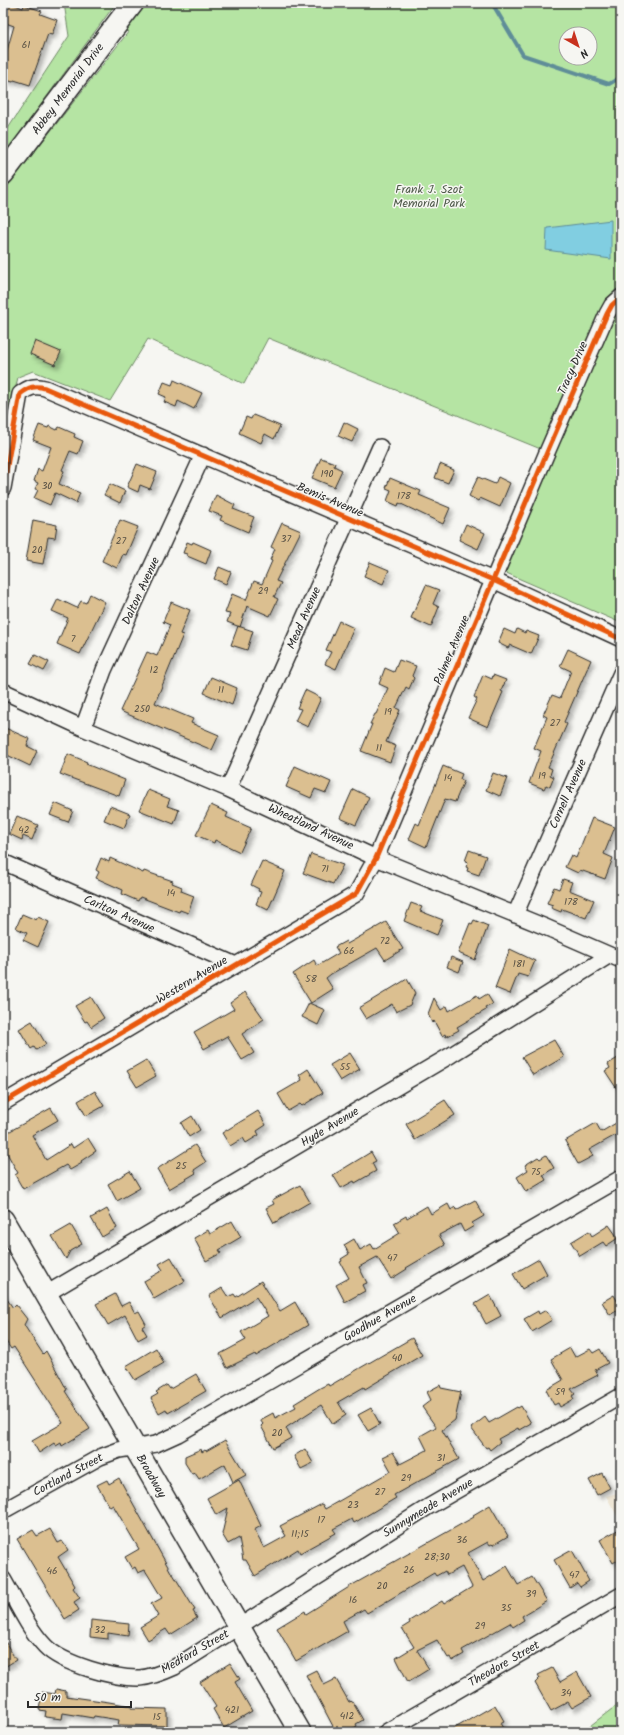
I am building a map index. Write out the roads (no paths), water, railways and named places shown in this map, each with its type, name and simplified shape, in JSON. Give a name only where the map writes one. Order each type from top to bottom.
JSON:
[{"type":"main road","name":"Abbey Memorial Drive","points":[[3,174],[133,3]]},
{"type":"main road","name":"Broadway","points":[[3,1220],[300,1732]]},
{"type":"street","name":"Tracy Drive","points":[[548,450],[607,314],[612,305],[621,297]]},
{"type":"street","name":"Bemis Avenue","points":[[3,488],[20,394],[29,387],[38,386],[493,580],[621,639]]},
{"type":"street","name":"Mead Avenue","points":[[228,789],[380,447]]},
{"type":"street","name":"Palmer Avenue","points":[[376,858],[548,450]]},
{"type":"street","name":"Dalton Avenue","points":[[83,728],[104,670],[202,456]]},
{"type":"street","name":"Cornell Avenue","points":[[515,915],[621,673]]},
{"type":"street","name":"Wheatland Avenue","points":[[3,691],[83,728],[228,789],[376,858],[616,958]]},
{"type":"street","name":"Western Avenue","points":[[3,1103],[356,894],[376,858]]},
{"type":"street","name":"Carlton Avenue","points":[[3,862],[236,965]]},
{"type":"street","name":"Hyde Avenue","points":[[46,1294],[616,958]]},
{"type":"street","name":"Goodhue Avenue","points":[[135,1448],[156,1444],[178,1434],[621,1178]]},
{"type":"street","name":"Sunnymeade Avenue","points":[[239,1626],[428,1507],[621,1396]]},
{"type":"street","name":"Cortland Street","points":[[3,1510],[100,1457],[119,1450],[135,1448]]},
{"type":"street","name":"Medford Street","points":[[3,1579],[34,1633],[50,1652],[68,1660],[119,1677],[140,1678],[175,1667],[239,1626]]},
{"type":"street","name":"Theodore Street","points":[[386,1732],[621,1595]]},
{"type":"water","points":[[611,220],[611,259],[546,250],[547,228]]},
{"type":"waterway","points":[[492,3],[523,55],[609,84],[621,77]]},
{"type":"park label","name":"Frank J. Szot Memorial Park","points":[[429,196]]}]
